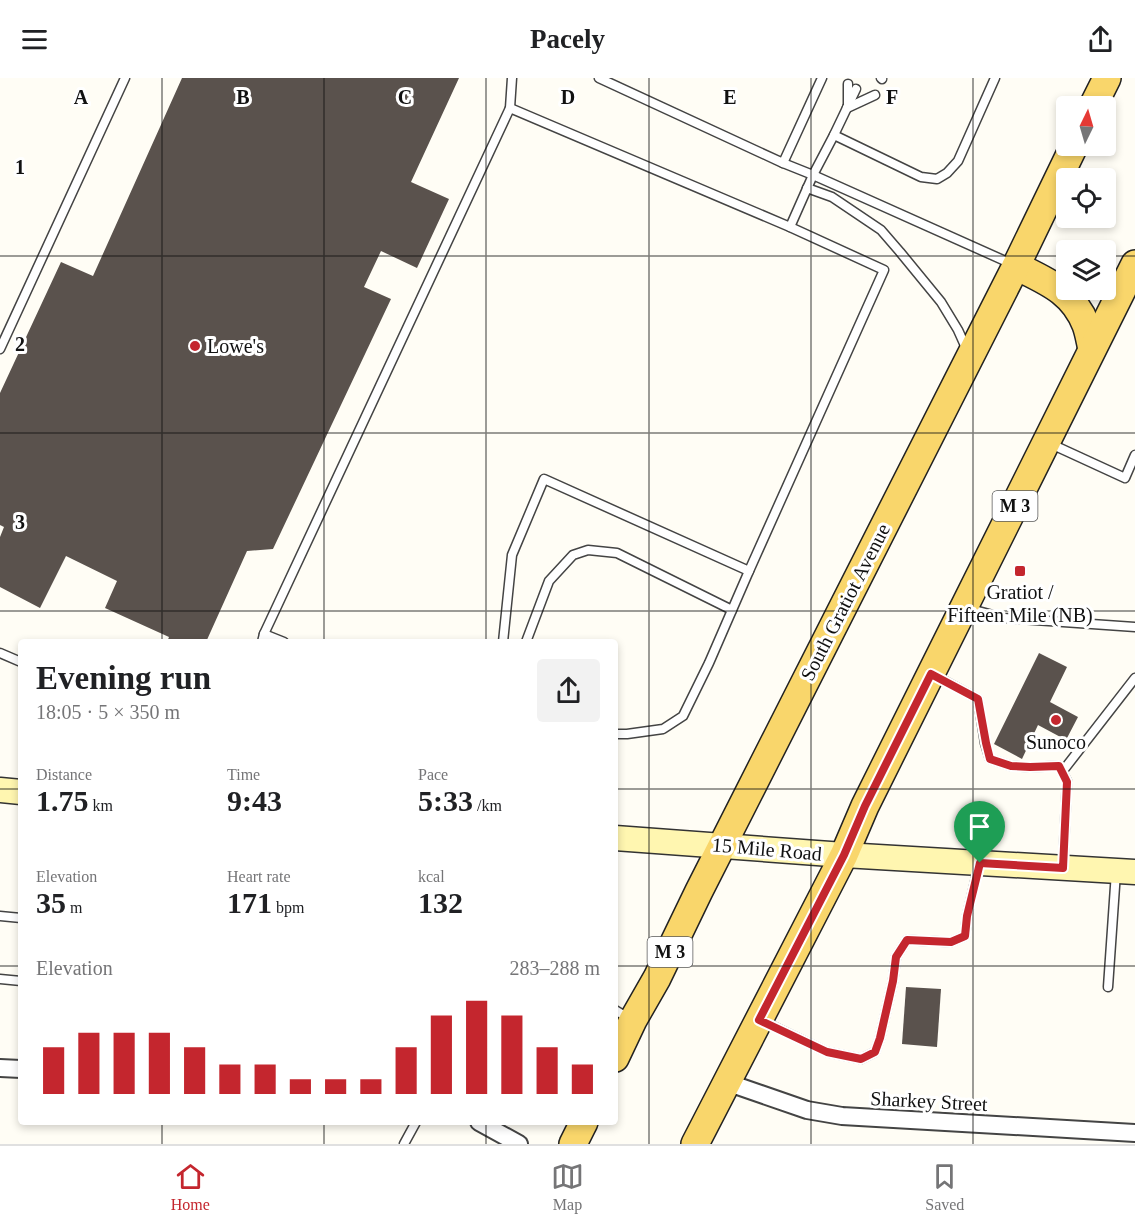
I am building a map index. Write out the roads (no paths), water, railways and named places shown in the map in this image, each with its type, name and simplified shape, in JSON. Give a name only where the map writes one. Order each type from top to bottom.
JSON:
[{"type":"main road","points":[[1098,96],[1107,78]]},
{"type":"main road","name":"South Gratiot Avenue","points":[[618,1044],[624,1015],[657,978],[1069,156]]},
{"type":"main road","points":[[1016,266],[1064,292],[1077,307],[1087,326],[1092,348]]},
{"type":"main road","name":"M 3","points":[[695,1144],[844,855],[865,806],[1092,348],[1134,271]]},
{"type":"main road","points":[[0,790],[18,792]]},
{"type":"main road","name":"15 Mile Road","points":[[618,838],[1125,872]]},
{"type":"main road","points":[[573,1144],[582,1125]]},
{"type":"street","points":[[0,1068],[18,1069]]},
{"type":"street","name":"Sharkey Street","points":[[726,1082],[807,1110],[842,1116],[1135,1133]]},
{"type":"street","points":[[484,1125],[519,1144]]},
{"type":"lane","points":[[0,349],[125,78]]},
{"type":"lane","points":[[263,638],[510,108],[512,78]]},
{"type":"lane","points":[[599,78],[783,163],[1016,266]]},
{"type":"lane","points":[[783,163],[822,78]]},
{"type":"lane","points":[[834,135],[921,177],[938,179],[958,161],[995,78]]},
{"type":"lane","points":[[790,228],[813,175],[848,108],[852,87]]},
{"type":"lane","points":[[848,108],[865,93]]},
{"type":"lane","points":[[848,108],[875,95]]},
{"type":"lane","points":[[510,108],[884,270],[709,663],[682,716],[663,729],[618,734]]},
{"type":"lane","points":[[807,188],[832,197],[881,230],[941,302],[970,355]]},
{"type":"lane","points":[[1046,442],[1125,478],[1135,455]]},
{"type":"lane","points":[[502,639],[512,555],[544,479],[749,571]]},
{"type":"lane","points":[[527,639],[549,581],[573,555],[588,550],[616,553],[732,610]]},
{"type":"lane","points":[[964,607],[1004,618],[1135,627]]},
{"type":"lane","points":[[0,653],[18,661]]},
{"type":"lane","points":[[931,674],[978,699],[990,759],[1011,766],[1059,766],[1067,782],[1063,868]]},
{"type":"lane","points":[[1062,772],[1135,678]]},
{"type":"lane","points":[[759,1020],[827,1052],[861,1059],[875,1052],[880,1038],[896,957],[907,940],[951,942],[965,936],[967,916],[980,863]]},
{"type":"lane","points":[[1108,987],[1125,872]]},
{"type":"lane","points":[[0,916],[18,918]]},
{"type":"lane","points":[[0,980],[18,981]]},
{"type":"lane","points":[[404,1144],[414,1125]]},
{"type":"place","name":"Lowe's","points":[[195,346]]},
{"type":"place","name":"Gratiot / Fifteen Mile (NB)","points":[[1020,571]]},
{"type":"place","name":"Sunoco","points":[[1056,720]]}]
